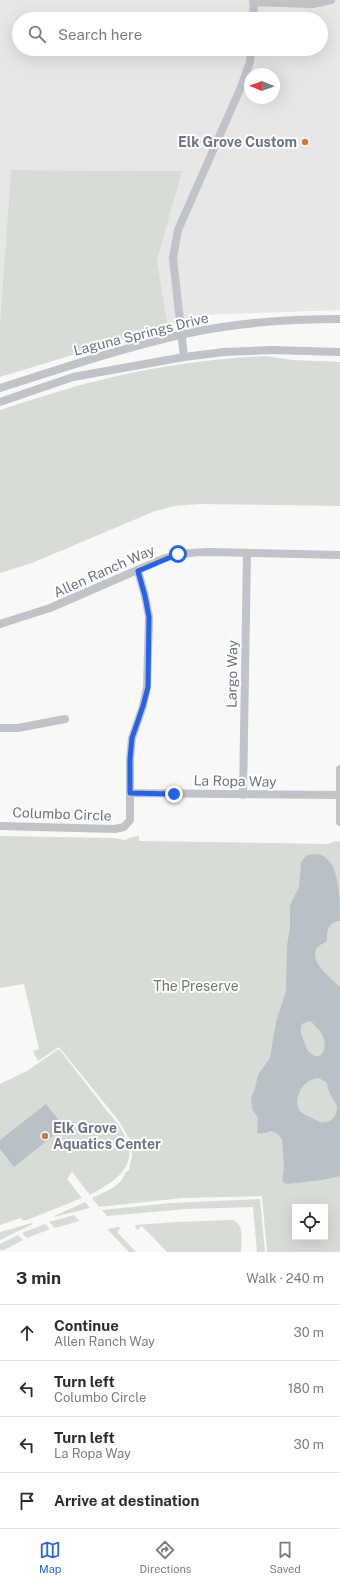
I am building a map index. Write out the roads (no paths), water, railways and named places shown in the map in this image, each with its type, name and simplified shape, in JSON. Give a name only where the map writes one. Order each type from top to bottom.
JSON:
[{"type":"street","points":[[253,12],[254,1],[313,4],[331,0]]},
{"type":"street","points":[[184,357],[173,258],[178,230],[241,87],[250,62],[250,56]]},
{"type":"street","name":"Laguna Springs Drive","points":[[0,388],[107,354],[181,335],[223,327],[271,322],[340,318]]},
{"type":"street","name":"Laguna Springs Drive","points":[[0,402],[73,377],[184,357],[224,352],[271,350],[340,352]]},
{"type":"street","name":"Allen Ranch Way","points":[[0,624],[50,608],[165,558],[192,552],[340,555]]},
{"type":"street","name":"Largo Way","points":[[243,795],[247,553]]},
{"type":"street","name":"Columbo Circle","points":[[0,826],[115,829],[124,827],[130,820],[130,759],[132,738],[148,687],[149,617],[138,571]]},
{"type":"street","points":[[0,728],[18,728],[65,719]]},
{"type":"street","points":[[340,769],[340,822]]},
{"type":"street","name":"La Ropa Way","points":[[130,793],[339,796]]},
{"type":"place","name":"Elk Grove Custom","points":[[305,142]]},
{"type":"place","name":"Elk Grove Aquatics Center","points":[[45,1136]]},
{"type":"park label","name":"The Preserve","points":[[196,986]]}]
